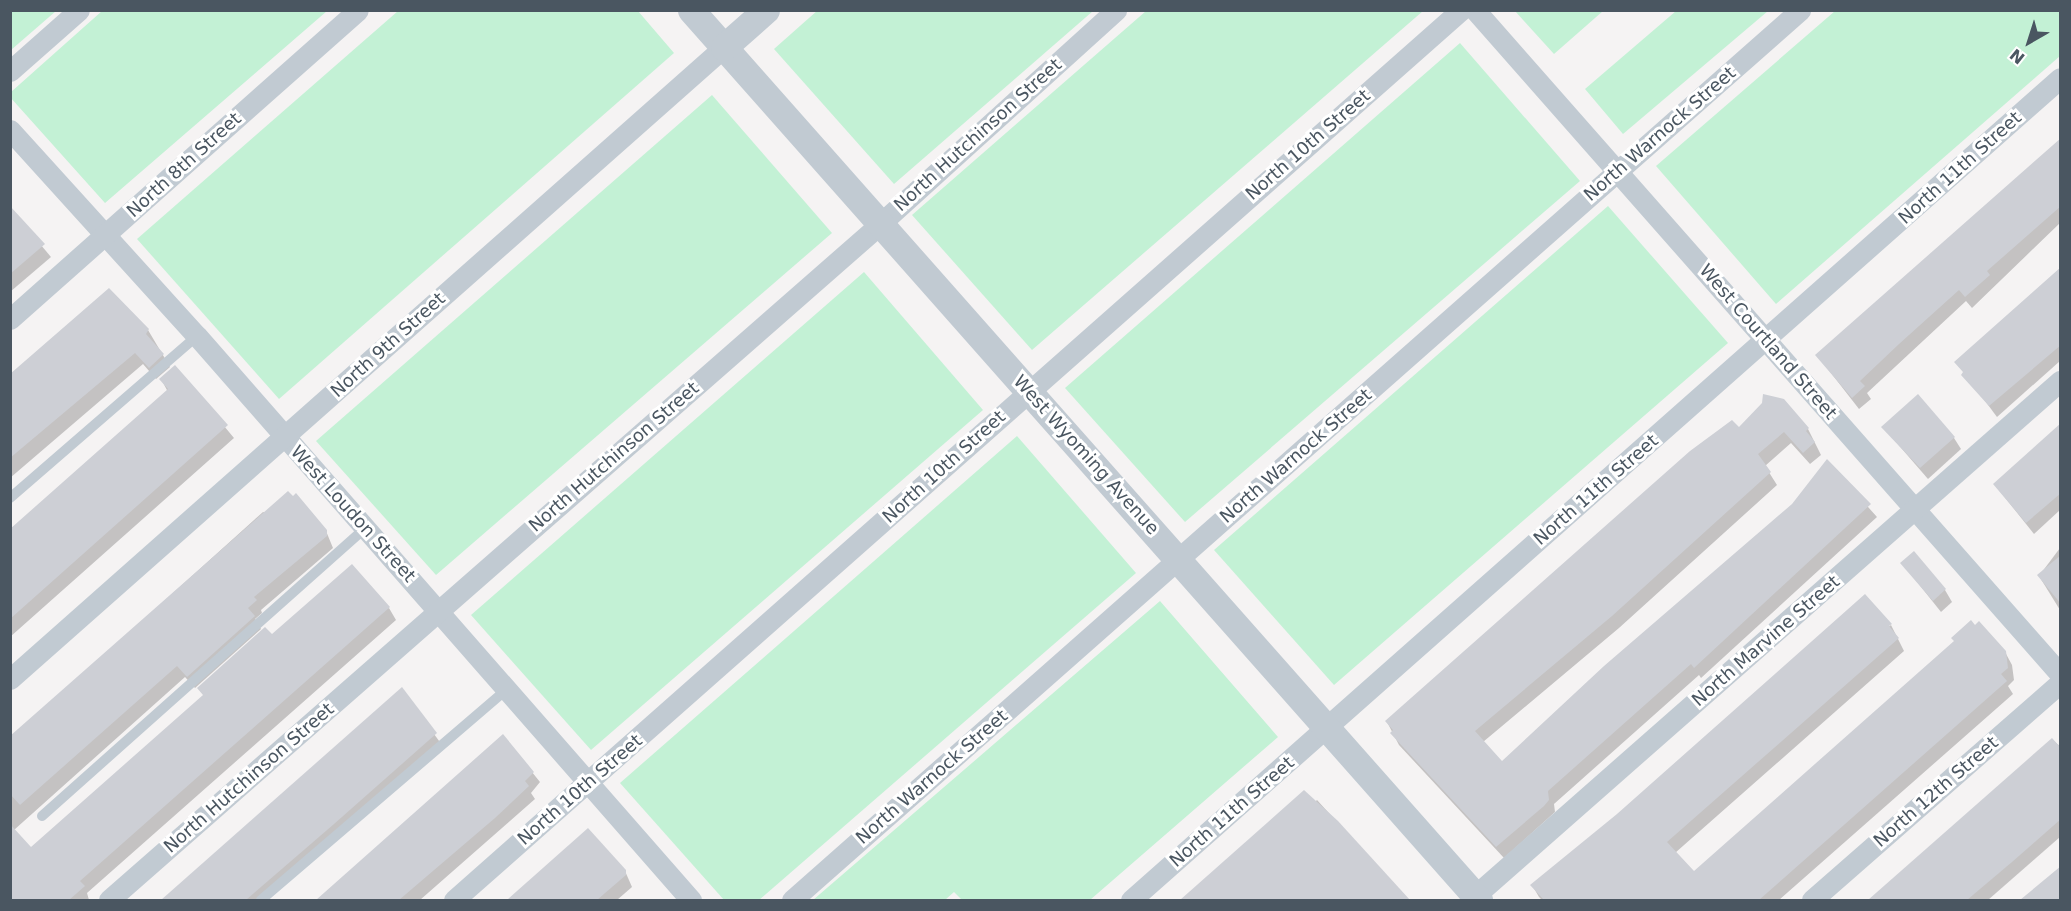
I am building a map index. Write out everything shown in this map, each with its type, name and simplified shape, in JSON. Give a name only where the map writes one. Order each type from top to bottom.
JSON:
[{"type":"street","points":[[10,71],[79,10]]},
{"type":"street","name":"North 8th Street","points":[[10,319],[358,10]]},
{"type":"street","name":"West Wyoming Avenue","points":[[691,10],[1028,392],[1179,559],[1474,899]]},
{"type":"street","name":"North 9th Street","points":[[10,679],[766,10]]},
{"type":"street","name":"North Hutchinson Street","points":[[109,900],[880,224],[1116,10]]},
{"type":"street","name":"North 10th Street","points":[[454,900],[1461,10]]},
{"type":"street","name":"West Courtland Street","points":[[1475,10],[2061,674]]},
{"type":"street","name":"North Warnock Street","points":[[792,900],[1800,10]]},
{"type":"street","name":"North 11th Street","points":[[1131,900],[2061,78]]},
{"type":"street","name":"West Loudon Street","points":[[10,130],[197,336],[439,610],[586,784],[691,900]]},
{"type":"street","name":"North Marvine Street","points":[[1474,899],[2061,381]]},
{"type":"street","name":"North 12th Street","points":[[1812,900],[2061,683]]},
{"type":"lane","points":[[10,498],[197,336]]},
{"type":"lane","points":[[42,816],[365,528]]},
{"type":"lane","points":[[261,900],[506,690]]},
{"type":"green space","points":[[11,10],[56,10],[56,11],[11,50]]},
{"type":"green space","points":[[818,10],[1093,11],[894,184],[774,49]]},
{"type":"green space","points":[[102,11],[327,11],[105,203],[10,97],[11,92]]},
{"type":"green space","points":[[398,11],[638,11],[674,53],[279,399],[137,239]]},
{"type":"green space","points":[[1146,11],[1423,11],[1032,350],[912,215]]},
{"type":"green space","points":[[1515,11],[1603,11],[1554,54]]},
{"type":"green space","points":[[1676,11],[1768,11],[1623,134],[1585,89]]},
{"type":"green space","points":[[1835,11],[2060,11],[2060,56],[1776,304],[1656,166]]},
{"type":"green space","points":[[1460,43],[1580,181],[1185,522],[1065,388]]},
{"type":"green space","points":[[712,95],[832,233],[436,575],[316,441]]},
{"type":"green space","points":[[1608,206],[1728,343],[1334,685],[1214,550]]},
{"type":"green space","points":[[864,272],[983,410],[591,750],[471,615]]},
{"type":"green space","points":[[1017,436],[1136,573],[759,900],[724,900],[620,783]]},
{"type":"green space","points":[[1160,601],[1278,737],[1090,900],[962,900],[954,892],[945,900],[813,900]]},
{"type":"building","points":[[2061,138],[2061,206],[1987,271],[1990,275],[1965,297],[1959,290],[1899,344],[1860,381],[1865,386],[1852,398],[1815,355]]},
{"type":"building","points":[[10,206],[45,244],[10,274]]},
{"type":"building","points":[[2061,267],[2061,345],[1989,406],[1961,375],[1963,372],[1954,362]]},
{"type":"building","points":[[109,288],[149,329],[146,334],[164,354],[149,368],[135,353],[10,458],[10,374]]},
{"type":"building","points":[[175,365],[228,425],[10,619],[10,529],[168,389],[159,379]]},
{"type":"building","points":[[1763,394],[1784,399],[1809,428],[1806,431],[1815,442],[1803,453],[1784,432],[1758,454],[1771,472],[1612,616],[1475,731],[1502,761],[1604,666],[1792,504],[1827,459],[1871,504],[1694,668],[1691,664],[1548,791],[1549,800],[1544,806],[1496,847],[1390,733],[1393,730],[1385,721],[1690,451],[1732,420],[1739,427],[1762,403]]},
{"type":"building","points":[[1918,394],[1955,437],[1920,468],[1881,427]]},
{"type":"building","points":[[2061,423],[2061,493],[2026,523],[1993,484]]},
{"type":"building","points":[[288,491],[293,496],[296,493],[327,530],[327,536],[254,597],[257,600],[248,608],[255,616],[187,677],[177,666],[20,805],[10,794],[10,736]]},
{"type":"building","points":[[1914,551],[1946,589],[1933,601],[1900,563]]},
{"type":"building","points":[[2061,555],[2061,604],[2037,575]]},
{"type":"building","points":[[352,564],[390,607],[80,881],[85,886],[69,900],[10,900],[10,824],[31,847],[203,695],[197,688],[265,627],[272,634]]},
{"type":"building","points":[[1865,594],[1892,624],[1889,626],[1899,638],[1667,842],[1694,871],[1954,641],[1951,638],[1971,620],[1975,625],[1979,621],[2006,651],[2008,668],[2001,674],[2007,681],[1759,900],[1544,900],[1530,885],[1617,814]]},
{"type":"building","points":[[402,687],[437,733],[246,900],[161,900]]},
{"type":"building","points":[[503,734],[534,772],[525,781],[529,786],[495,818],[399,900],[316,900]]},
{"type":"building","points":[[2052,738],[2061,748],[2061,819],[1967,900],[1868,900]]},
{"type":"building","points":[[1304,790],[1338,821],[1410,900],[1180,900]]},
{"type":"building","points":[[588,828],[626,870],[626,875],[597,900],[507,900]]},
{"type":"building","points":[[2061,866],[2061,900],[2020,900]]}]
